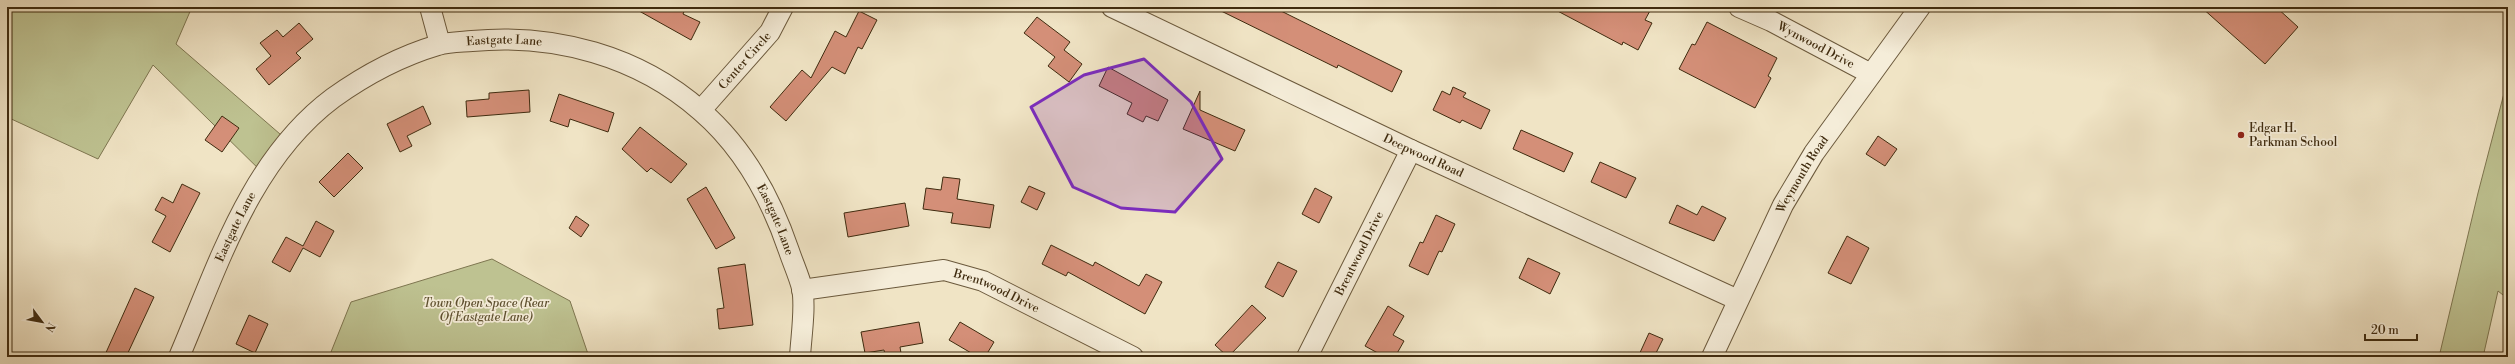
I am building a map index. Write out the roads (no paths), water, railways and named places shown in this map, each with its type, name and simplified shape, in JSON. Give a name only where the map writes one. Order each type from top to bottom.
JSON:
[{"type":"street","points":[[430,7],[440,44]]},
{"type":"street","name":"Center Circle","points":[[701,110],[770,32],[783,7]]},
{"type":"street","name":"Deepwood Road","points":[[1112,7],[1411,150],[1738,300]]},
{"type":"street","name":"Wynwood Drive","points":[[1739,7],[1871,74]]},
{"type":"street","name":"Weymouth Road","points":[[1712,357],[1783,205],[1814,153],[1920,7]]},
{"type":"street","name":"Eastgate Lane","points":[[179,357],[250,196],[285,143],[332,99],[378,70],[440,44],[490,39],[549,41],[601,53],[656,79],[701,110],[737,149],[766,193],[802,290],[800,357]]},
{"type":"street","name":"Brentwood Drive","points":[[1308,357],[1411,150]]},
{"type":"street","name":"Brentwood Drive","points":[[802,290],[944,270],[983,280],[1133,357]]},
{"type":"place","name":"Edgar H. Parkman School","points":[[2241,135]]},
{"type":"park label","name":"Town Open Space (Rear Of Eastgate Lane)","points":[[486,310]]}]
